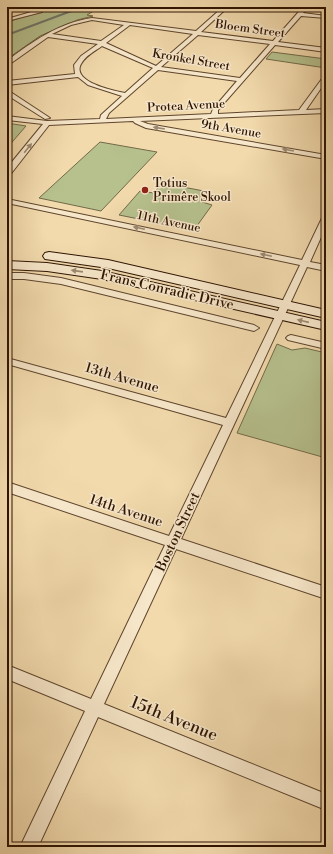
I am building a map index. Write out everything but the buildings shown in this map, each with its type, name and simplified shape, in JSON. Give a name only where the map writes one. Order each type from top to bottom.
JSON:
[{"type":"main road","name":"Frans Conradie Drive","points":[[7,255],[57,257],[96,262],[282,310],[326,326]]},
{"type":"main road","name":"Frans Conradie Drive","points":[[7,265],[47,267],[102,275],[282,310],[326,314]]},
{"type":"street","points":[[7,20],[40,11],[41,9],[38,7]]},
{"type":"street","points":[[103,121],[105,114],[226,7]]},
{"type":"street","points":[[214,116],[215,110],[306,7]]},
{"type":"street","points":[[300,14],[326,17]]},
{"type":"street","name":"Bloem Street","points":[[7,64],[46,35],[81,21],[99,19],[326,50]]},
{"type":"street","points":[[126,95],[94,86],[79,75],[77,69],[80,60],[130,23]]},
{"type":"street","name":"Kronkel Street","points":[[46,35],[101,43],[157,68],[241,80]]},
{"type":"street","points":[[7,83],[79,75]]},
{"type":"street","points":[[326,77],[301,112],[326,116]]},
{"type":"street","points":[[7,92],[47,120],[7,173]]},
{"type":"street","name":"Protea Avenue","points":[[7,118],[103,121],[326,111]]},
{"type":"street","name":"9th Avenue","points":[[136,119],[137,122],[146,126],[326,157]]},
{"type":"street","name":"11th Avenue","points":[[7,200],[326,268]]},
{"type":"street","name":"Boston Street","points":[[29,847],[326,218]]},
{"type":"street","points":[[7,276],[24,276],[61,281],[254,328]]},
{"type":"street","points":[[291,338],[326,346]]},
{"type":"street","name":"13th Avenue","points":[[7,361],[230,423]]},
{"type":"street","name":"14th Avenue","points":[[7,487],[326,593]]},
{"type":"street","name":"15th Avenue","points":[[7,672],[326,802]]},
{"type":"green space","points":[[44,7],[100,7],[87,15],[93,16],[77,20],[40,36],[7,59],[7,22],[43,11],[45,8]]},
{"type":"green space","points":[[272,52],[326,59],[326,68],[266,59]]},
{"type":"green space","points":[[7,123],[26,126],[7,148]]},
{"type":"green space","points":[[100,142],[157,152],[101,211],[39,198]]},
{"type":"green space","points":[[162,183],[209,192],[202,202],[212,205],[194,230],[119,215],[140,191],[154,193]]},
{"type":"green space","points":[[277,344],[292,350],[305,348],[326,353],[326,458],[237,433]]},
{"type":"waterway","points":[[7,35],[82,7]]},
{"type":"place","name":"Totius Primêre Skool","points":[[145,190]]}]
